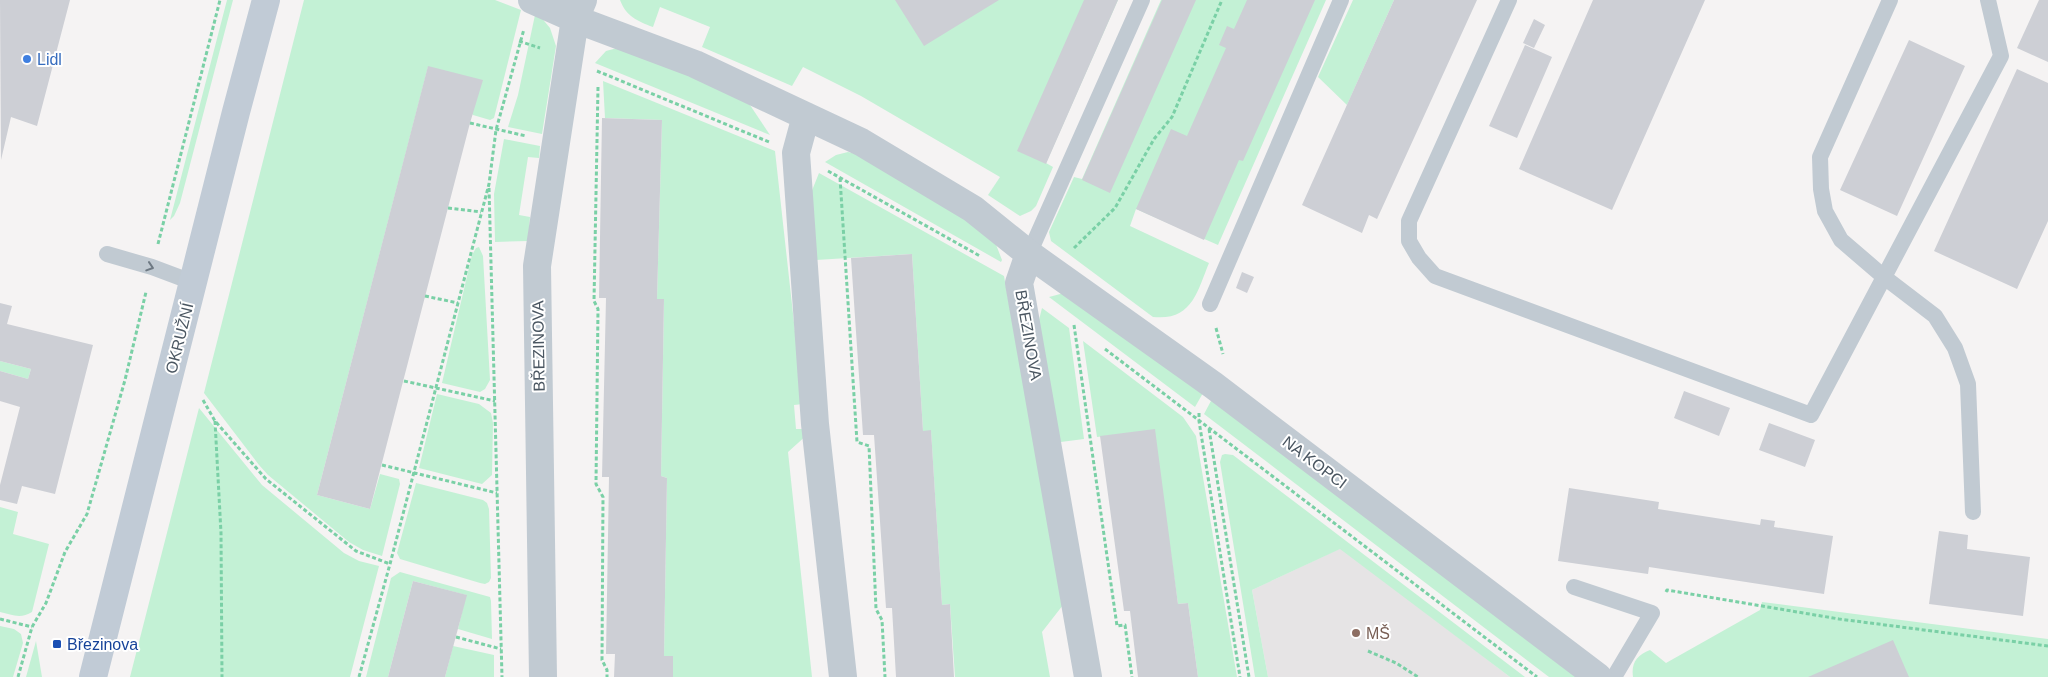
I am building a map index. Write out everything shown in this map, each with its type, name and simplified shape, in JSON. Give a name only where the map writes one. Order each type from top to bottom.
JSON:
[{"type":"street","name":"OKRUŽNÍ","points":[[93,677],[192,282],[266,0]]},
{"type":"street","points":[[532,0],[579,9],[861,142],[973,209],[1029,254]]},
{"type":"street","name":"BŘEZINOVA","points":[[543,677],[537,266],[579,9]]},
{"type":"street","points":[[806,116],[796,153],[815,424],[843,677]]},
{"type":"street","name":"BŘEZINOVA","points":[[1029,254],[1019,283],[1088,677]]},
{"type":"street","name":"NA KOPCI","points":[[1029,254],[1213,385],[1598,677]]},
{"type":"lane","points":[[1029,254],[1142,0]]},
{"type":"lane","points":[[1210,304],[1341,0]]},
{"type":"lane","points":[[1509,0],[1409,221],[1409,241],[1419,258],[1435,276],[1811,415],[2001,56],[1988,0]]},
{"type":"lane","points":[[1890,0],[1820,157],[1821,190],[1825,211],[1841,240],[1884,277],[1935,316],[1955,348],[1968,384],[1973,512]]},
{"type":"lane","points":[[107,254],[152,267],[192,282]]},
{"type":"lane","points":[[1574,586],[1652,613],[1614,677]]},
{"type":"path","points":[[18,677],[32,627],[46,603],[65,552],[87,514],[125,380],[220,0]]},
{"type":"path","points":[[1052,269],[1115,208],[1154,139],[1172,117],[1222,0]]},
{"type":"path","points":[[359,677],[481,212],[488,184],[496,130],[519,41]]},
{"type":"path","points":[[607,677],[607,670],[602,660],[603,496],[596,484],[598,309],[594,301],[598,72],[796,153],[840,178],[857,442],[869,446],[876,609],[882,620],[885,677]]},
{"type":"path","points":[[470,123],[556,143]]},
{"type":"path","points":[[488,184],[502,677]]},
{"type":"path","points":[[448,208],[481,212]]},
{"type":"path","points":[[425,296],[458,302]]},
{"type":"path","points":[[1210,304],[1225,364],[1213,385]]},
{"type":"path","points":[[1074,325],[1117,626],[1124,625],[1132,677]]},
{"type":"path","points":[[404,380],[495,401]]},
{"type":"path","points":[[203,400],[215,420],[266,479],[356,551],[390,564]]},
{"type":"path","points":[[215,420],[221,532],[222,677]]},
{"type":"path","points":[[1240,677],[1199,421],[1537,677]]},
{"type":"path","points":[[1209,429],[1249,677]]},
{"type":"path","points":[[382,465],[497,493]]},
{"type":"path","points":[[1652,613],[1667,590],[1839,619],[2048,646]]},
{"type":"path","points":[[0,619],[32,627]]},
{"type":"path","points":[[456,637],[502,649]]},
{"type":"path","points":[[1368,651],[1418,677]]},
{"type":"shaded area","name":"MŠ","points":[[1341,548],[1510,677],[1268,677],[1252,590]]},
{"type":"green space","points":[[227,0],[233,0],[180,203],[170,220]]},
{"type":"green space","points":[[304,0],[495,0],[521,10],[494,118],[490,120],[473,115],[428,67],[317,495],[370,509],[380,474],[399,479],[400,484],[382,556],[363,550],[349,542],[268,475],[204,393]]},
{"type":"green space","points":[[620,0],[1118,0],[1046,163],[1053,167],[1036,206],[1031,211],[1020,216],[988,195],[1000,177],[861,96],[803,67],[792,86],[702,47],[710,27],[660,7],[653,27],[642,23],[629,14],[622,6]]},
{"type":"green space","points":[[1161,0],[1326,0],[1218,245],[1136,209],[1130,226],[1209,263],[1196,294],[1185,309],[1177,314],[1166,317],[1153,317],[1051,241],[1049,232],[1074,177],[1082,179]]},
{"type":"green space","points":[[1353,0],[1394,0],[1347,105],[1318,77]]},
{"type":"green space","points":[[535,15],[540,16],[550,28],[556,46],[542,134],[508,127],[518,95]]},
{"type":"green space","points":[[617,48],[732,89],[750,105],[770,135],[595,63],[606,51]]},
{"type":"green space","points":[[603,81],[775,151],[803,404],[794,405],[796,429],[807,429],[808,434],[788,452],[812,677],[673,677],[673,656],[664,656],[667,478],[661,476],[664,300],[657,299],[662,120],[605,118]]},
{"type":"green space","points":[[504,139],[540,146],[539,158],[528,157],[519,215],[530,217],[528,241],[495,242],[494,194]]},
{"type":"green space","points":[[848,152],[856,154],[980,226],[995,242],[1002,260],[1001,262],[825,162],[836,155]]},
{"type":"green space","points":[[819,173],[1004,276],[1063,605],[1042,632],[1050,677],[955,677],[950,604],[942,605],[931,431],[923,431],[912,254],[816,260],[811,193]]},
{"type":"green space","points":[[479,247],[483,256],[490,380],[485,389],[480,392],[442,383],[472,255],[476,248]]},
{"type":"green space","points":[[1064,293],[1203,393],[1195,407],[1049,297]]},
{"type":"green space","points":[[1042,308],[1069,328],[1084,439],[1053,443],[1038,324]]},
{"type":"green space","points":[[1083,341],[1183,417],[1196,436],[1237,677],[1198,677],[1188,603],[1178,604],[1153,430],[1097,437]]},
{"type":"green space","points":[[0,361],[31,369],[28,379],[0,371]]},
{"type":"green space","points":[[437,394],[479,404],[491,413],[493,423],[492,475],[482,484],[419,468]]},
{"type":"green space","points":[[1212,399],[1576,677],[1549,677],[1204,414]]},
{"type":"green space","points":[[199,408],[262,485],[344,553],[359,561],[379,566],[350,677],[130,677]]},
{"type":"green space","points":[[1222,455],[1233,455],[1525,677],[1510,677],[1340,549],[1252,590],[1268,677],[1255,677],[1220,462]]},
{"type":"green space","points":[[416,483],[483,500],[487,503],[489,509],[491,578],[489,582],[485,584],[480,583],[400,559],[397,553]]},
{"type":"green space","points":[[0,507],[18,512],[13,534],[49,544],[32,612],[24,615],[16,616],[0,612]]},
{"type":"green space","points":[[400,572],[490,597],[492,639],[458,629],[466,595],[413,581],[388,677],[366,677],[391,578]]},
{"type":"green space","points":[[1762,602],[2048,639],[2048,677],[1633,677],[1634,664],[1638,657],[1645,652],[1650,650],[1666,663],[1760,610]]},
{"type":"green space","points":[[0,626],[14,629],[21,634],[23,643],[13,677],[0,677]]},
{"type":"green space","points":[[36,641],[42,677],[26,677]]},
{"type":"green space","points":[[453,646],[494,655],[494,677],[445,677]]},
{"type":"building","name":"Lidl","points":[[0,0],[70,0],[37,126],[11,117],[1,160]]},
{"type":"building","points":[[895,0],[999,0],[924,46]]},
{"type":"building","points":[[1084,0],[1118,0],[1046,164],[1017,151]]},
{"type":"building","points":[[1162,0],[1196,0],[1110,193],[1082,180]]},
{"type":"building","points":[[1247,0],[1315,0],[1243,161],[1239,160],[1204,240],[1136,209],[1171,129],[1187,136],[1226,48],[1219,45],[1227,26],[1234,29]]},
{"type":"building","points":[[1394,0],[1477,0],[1377,219],[1369,215],[1362,233],[1302,205]]},
{"type":"building","points":[[1593,0],[1705,0],[1612,210],[1519,169]]},
{"type":"building","points":[[2039,0],[2048,0],[2048,62],[2017,48]]},
{"type":"building","points":[[1534,19],[1545,25],[1534,48],[1523,43]]},
{"type":"building","points":[[1909,40],[1965,66],[1897,216],[1840,190]]},
{"type":"building","points":[[1525,45],[1552,57],[1517,138],[1489,126]]},
{"type":"building","points":[[428,66],[483,80],[470,123],[370,509],[317,495]]},
{"type":"building","points":[[2017,69],[2048,83],[2048,221],[2017,289],[1934,251]]},
{"type":"building","points":[[602,118],[662,120],[657,299],[664,299],[661,476],[667,478],[664,656],[673,656],[673,677],[614,677],[615,654],[606,654],[609,477],[602,477],[606,298],[599,298]]},
{"type":"building","points":[[912,254],[923,431],[931,430],[942,605],[950,604],[954,677],[896,677],[892,608],[886,608],[874,435],[863,435],[851,258]]},
{"type":"building","points":[[1242,272],[1254,277],[1247,293],[1236,288]]},
{"type":"building","points":[[0,303],[12,306],[7,324],[93,345],[55,494],[22,486],[17,504],[0,500],[0,485],[20,407],[0,401],[0,371],[28,379],[31,369],[0,361]]},
{"type":"building","points":[[1684,391],[1730,408],[1719,436],[1674,418]]},
{"type":"building","points":[[1769,423],[1815,440],[1805,467],[1759,450]]},
{"type":"building","points":[[1155,429],[1178,604],[1188,603],[1198,677],[1138,677],[1130,611],[1124,611],[1100,436]]},
{"type":"building","points":[[1569,488],[1659,502],[1658,509],[1760,525],[1761,519],[1775,521],[1774,527],[1833,536],[1824,594],[1649,567],[1648,574],[1558,561]]},
{"type":"building","points":[[1939,531],[1968,535],[1967,549],[2030,557],[2023,616],[1929,604]]},
{"type":"building","points":[[413,581],[467,595],[445,677],[388,677]]},
{"type":"building","points":[[1893,640],[1909,677],[1808,677]]},
{"type":"place","name":"Lidl","points":[[27,59]]},
{"type":"place","name":"MŠ","points":[[1356,633]]},
{"type":"place","name":"Březinova","points":[[57,644]]}]
